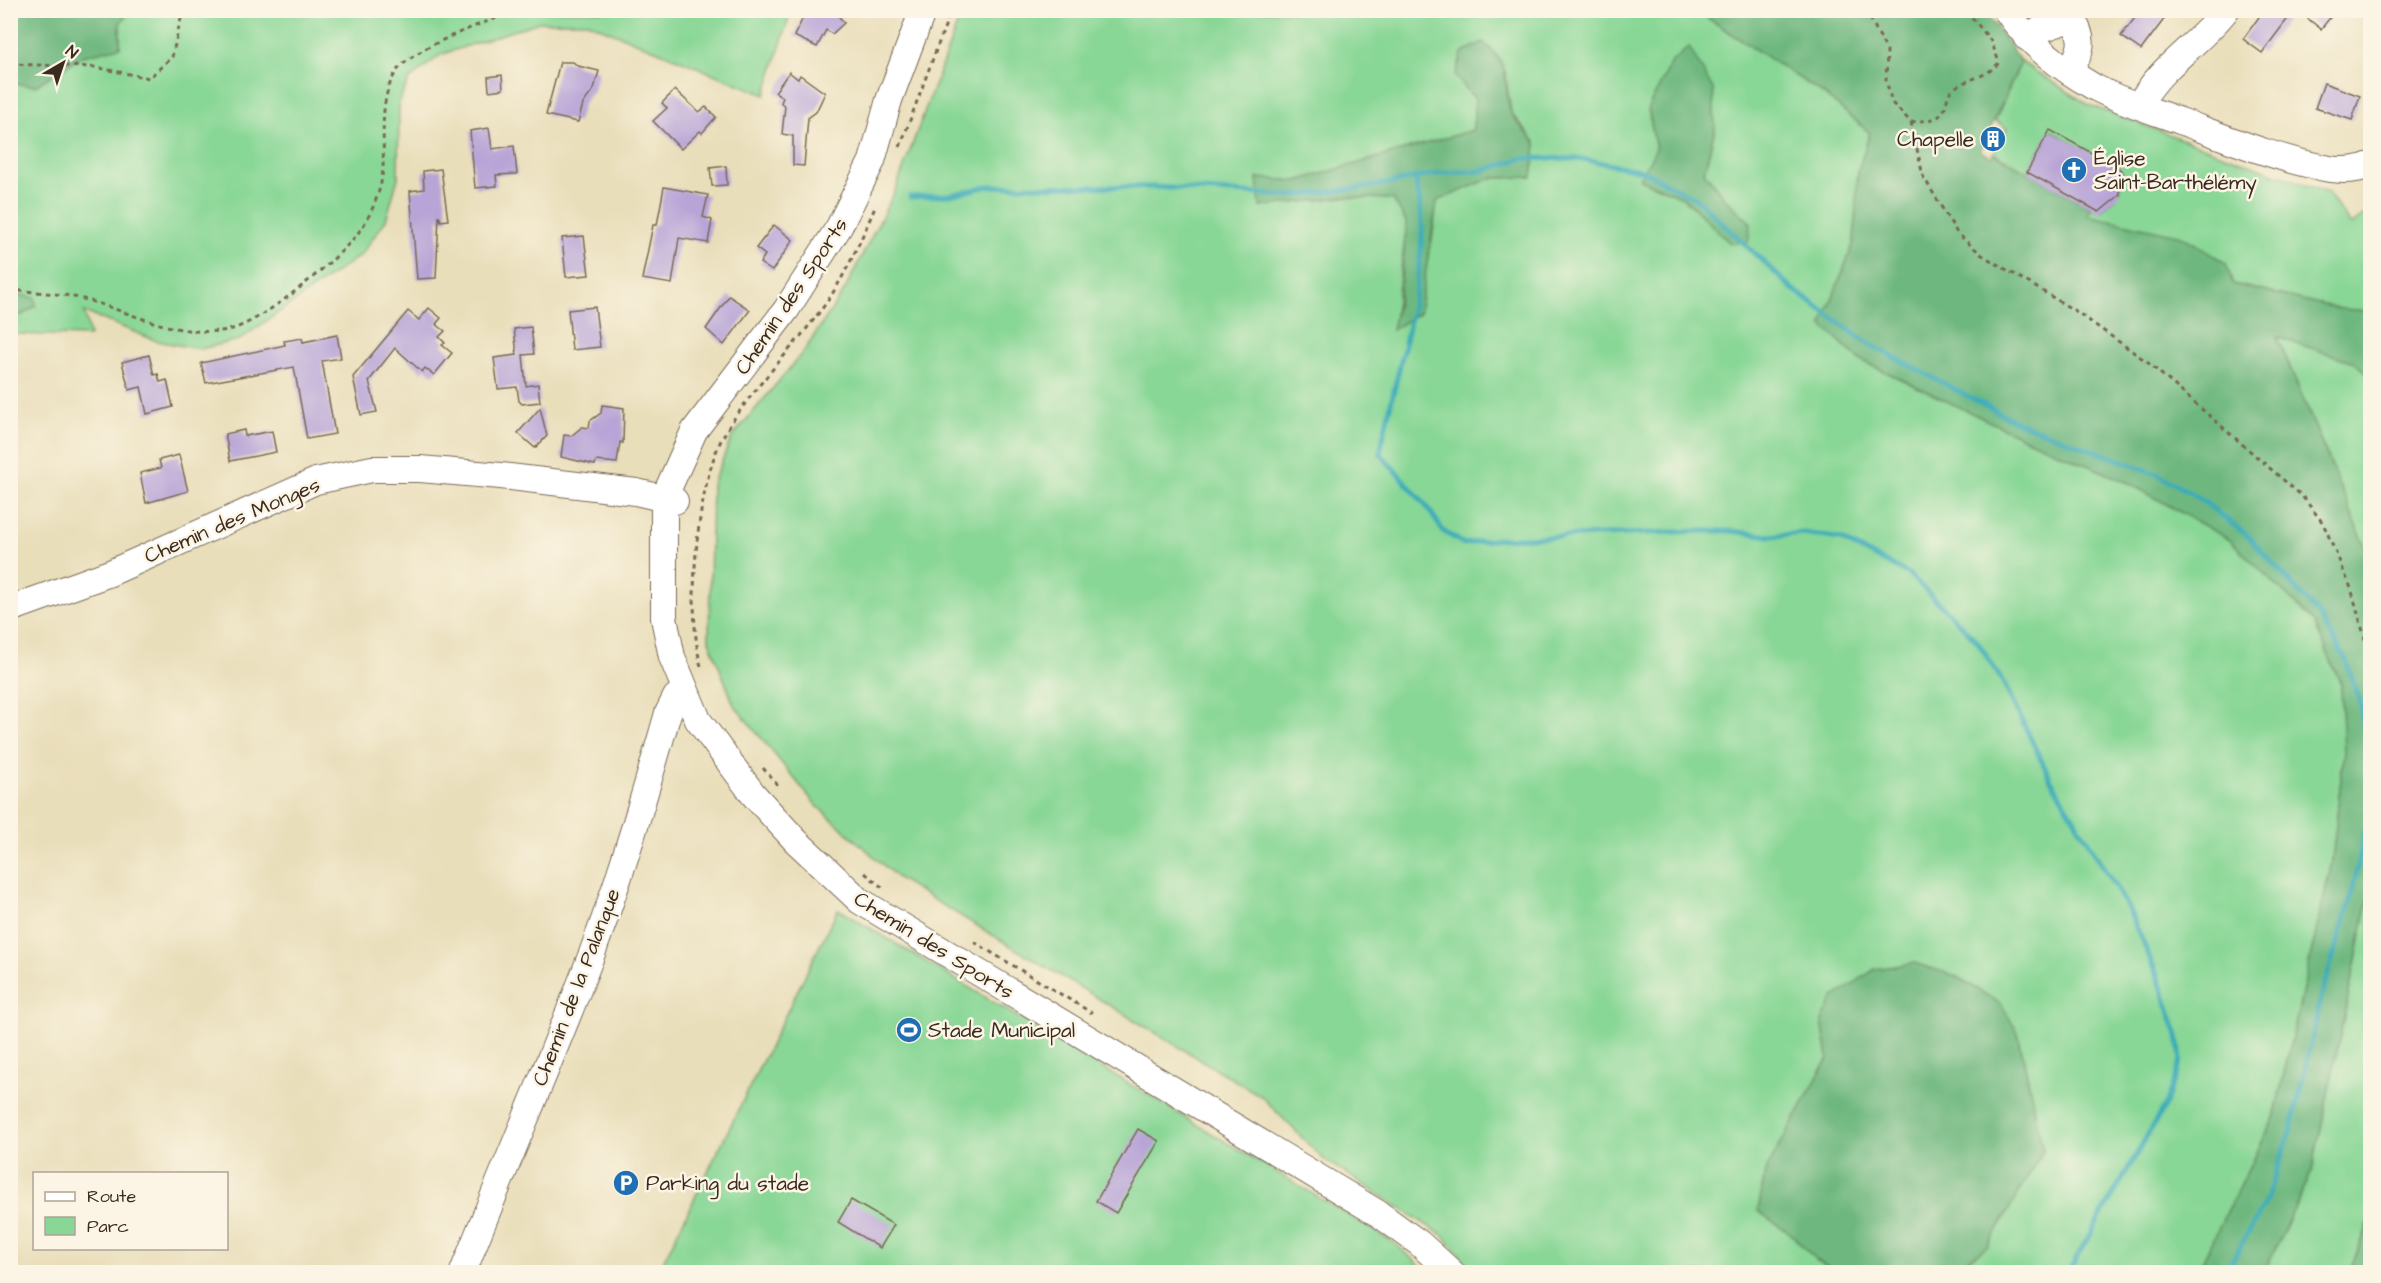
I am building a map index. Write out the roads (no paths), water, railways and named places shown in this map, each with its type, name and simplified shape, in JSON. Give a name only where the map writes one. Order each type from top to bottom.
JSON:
[{"type":"street","name":"Chemin des Sports","points":[[923,10],[889,100],[872,161],[839,227],[786,310],[713,409],[670,499],[672,657],[699,720],[714,744],[796,841],[860,901],[1379,1215],[1419,1243],[1451,1272]]},
{"type":"street","points":[[2006,10],[2026,38],[2070,72],[2097,88],[2139,106],[2291,159],[2332,169],[2360,169],[2370,165]]},
{"type":"street","points":[[2139,106],[2143,97],[2172,63],[2215,25],[2226,10]]},
{"type":"street","points":[[2026,38],[2035,31],[2060,24],[2074,14],[2082,44],[2070,72]]},
{"type":"street","name":"Chemin des Monges","points":[[10,609],[110,573],[316,480],[372,469],[420,469],[501,476],[670,499]]},
{"type":"street","name":"Chemin de la Palanque","points":[[463,1272],[511,1147],[582,981],[628,852],[668,713],[676,697]]},
{"type":"waterway","points":[[910,197],[950,195],[989,186],[1155,187],[1291,196],[1369,187],[1441,173],[1481,171],[1523,158],[1582,159],[1644,171],[1698,200],[1790,287],[1869,344],[2015,421],[2159,475],[2195,495],[2248,536],[2316,611],[2344,656],[2359,698],[2370,761]]},
{"type":"waterway","points":[[1415,177],[1422,218],[1420,260],[1411,315],[1380,453],[1427,507],[1443,531],[1464,544],[1498,539],[1697,531],[1733,531],[1770,536],[1804,533],[1840,539],[1909,574],[1977,641],[2003,682],[2051,780],[2128,908],[2158,977],[2178,1036],[2181,1061],[2165,1105],[2068,1272]]},
{"type":"waterway","points":[[2226,1272],[2265,1203],[2290,1133],[2324,987],[2351,898],[2370,808]]},
{"type":"place","name":"Chapelle","points":[[1993,139]]},
{"type":"place","name":"Église Saint-Barthélémy","points":[[2074,170]]},
{"type":"place","name":"Stade Municipal","points":[[909,1030]]},
{"type":"place","name":"Parking du stade","points":[[626,1183]]}]
